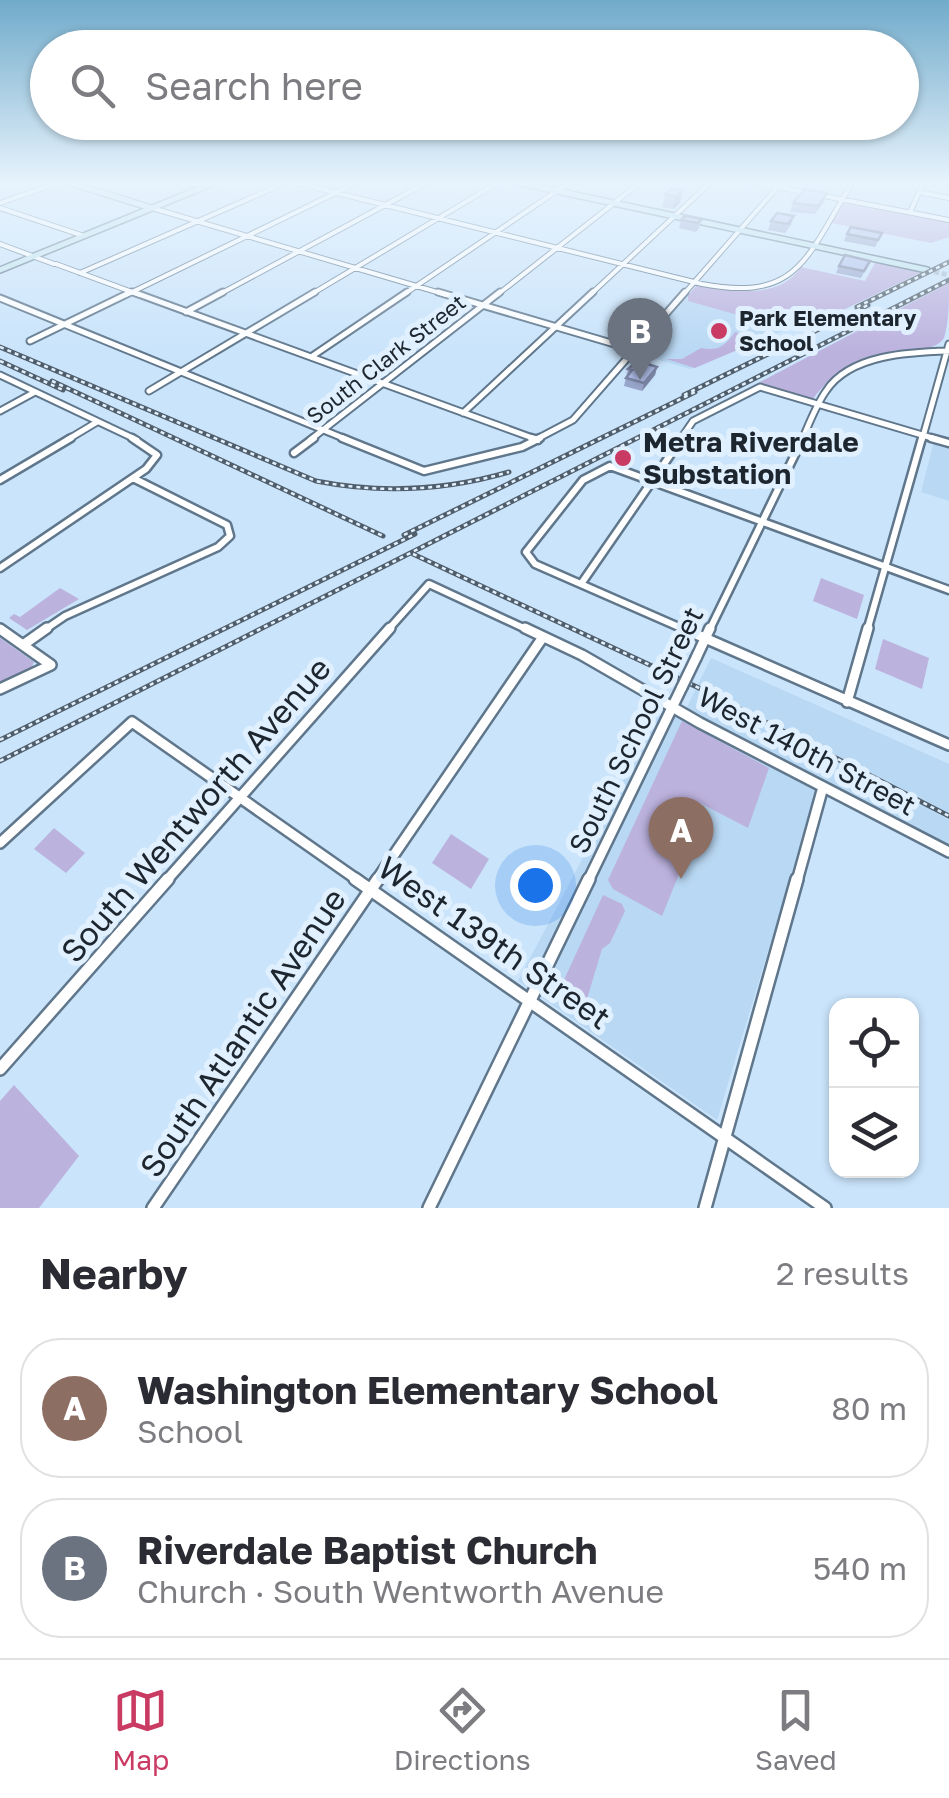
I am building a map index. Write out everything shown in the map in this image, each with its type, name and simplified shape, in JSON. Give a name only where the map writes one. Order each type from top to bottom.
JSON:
[{"type":"street","points":[[0,270],[78,238]]},
{"type":"street","points":[[80,273],[160,238]]},
{"type":"street","points":[[30,340],[242,238]]},
{"type":"street","points":[[255,238],[635,350]]},
{"type":"street","points":[[186,312],[323,238]]},
{"type":"street","points":[[149,391],[405,238]]},
{"type":"street","points":[[311,357],[488,238]]},
{"type":"street","points":[[518,238],[733,289],[774,285],[789,277],[815,238]]},
{"type":"street","name":"South Clark Street","points":[[294,453],[569,238]]},
{"type":"street","points":[[463,413],[651,238]]},
{"type":"street","points":[[0,298],[424,470],[485,459],[538,440],[573,420],[734,238]]},
{"type":"street","points":[[785,238],[929,270]]},
{"type":"street","points":[[0,244],[538,440]]},
{"type":"street","points":[[848,702],[948,348]]},
{"type":"street","name":"South School Street","points":[[429,1208],[818,404],[834,381],[858,366],[891,356],[948,348]]},
{"type":"street","points":[[0,375],[143,443],[156,455],[133,478],[0,568]]},
{"type":"street","points":[[581,584],[692,422],[760,387],[949,442]]},
{"type":"street","points":[[0,411],[35,392]]},
{"type":"street","points":[[0,480],[98,422]]},
{"type":"street","points":[[949,590],[610,466],[583,480],[526,552],[529,561],[949,745]]},
{"type":"street","points":[[23,645],[54,622],[218,547],[230,536],[227,525],[133,478]]},
{"type":"street","name":"West 140th Street","points":[[429,584],[543,637],[949,852]]},
{"type":"street","name":"South Wentworth Avenue","points":[[0,1069],[429,584]]},
{"type":"street","points":[[0,629],[52,665],[0,689]]},
{"type":"street","name":"South Atlantic Avenue","points":[[153,1208],[543,637]]},
{"type":"street","name":"West 139th Street","points":[[0,843],[132,722],[825,1208]]},
{"type":"street","points":[[705,1208],[824,787]]},
{"type":"shaded area","points":[[908,238],[945,238],[931,243]]},
{"type":"shaded area","points":[[876,261],[924,271],[810,326],[789,321],[770,324],[688,301],[688,295],[698,284],[739,291],[767,289],[791,278],[801,267],[865,281]]},
{"type":"shaded area","points":[[949,283],[946,332],[935,345],[848,369],[829,381],[813,399],[758,383]]},
{"type":"shaded area","name":"Park Elementary School","points":[[688,295],[800,324],[690,369],[638,354]]},
{"type":"shaded area","points":[[735,332],[763,339],[695,368],[666,359],[682,359],[701,348],[717,348]]},
{"type":"shaded area","points":[[934,441],[949,445],[949,501],[921,492]]},
{"type":"shaded area","points":[[821,578],[864,595],[857,619],[813,601]]},
{"type":"shaded area","points":[[60,588],[79,599],[27,630],[9,618],[14,614],[20,617]]},
{"type":"shaded area","points":[[0,638],[34,662],[30,671],[0,685]]},
{"type":"shaded area","points":[[883,639],[929,658],[922,689],[875,669]]},
{"type":"shaded area","points":[[711,658],[949,764],[949,845],[820,779],[717,1120],[518,981],[667,698],[686,709]]},
{"type":"shaded area","points":[[682,721],[769,768],[748,828],[698,802],[682,839],[691,845],[662,916],[613,889],[608,880]]},
{"type":"shaded area","points":[[54,828],[85,853],[66,873],[34,849]]},
{"type":"shaded area","points":[[451,834],[489,859],[471,889],[432,863]]},
{"type":"shaded area","points":[[603,895],[622,904],[625,911],[610,943],[602,949],[586,1002],[606,1016],[602,1024],[558,993]]},
{"type":"shaded area","points":[[14,1085],[79,1156],[39,1208],[0,1208],[0,1101]]},
{"type":"building","points":[[845,255],[870,261],[864,271],[839,266]]},
{"type":"building","points":[[638,361],[657,367],[644,383],[626,378],[632,370],[628,369]]},
{"type":"tunnel","points":[[927,270],[949,275]]},
{"type":"railway","points":[[857,307],[949,262]]},
{"type":"railway","points":[[0,761],[949,280]]},
{"type":"railway","points":[[684,395],[868,305]]},
{"type":"railway","points":[[0,347],[316,481],[365,488],[413,488],[509,472]]},
{"type":"railway","points":[[0,361],[63,390]]},
{"type":"railway","points":[[52,381],[383,536]]},
{"type":"railway","points":[[404,535],[695,392]]},
{"type":"railway","points":[[0,740],[415,534]]},
{"type":"railway","points":[[413,554],[699,688],[949,816]]},
{"type":"place","name":"Park Elementary School","points":[[719,331]]},
{"type":"place","name":"Riverdale Baptist Church","points":[[640,380]]},
{"type":"place","name":"Metra Riverdale Substation","points":[[623,458]]},
{"type":"place","name":"Washington Elementary School","points":[[681,879]]}]
